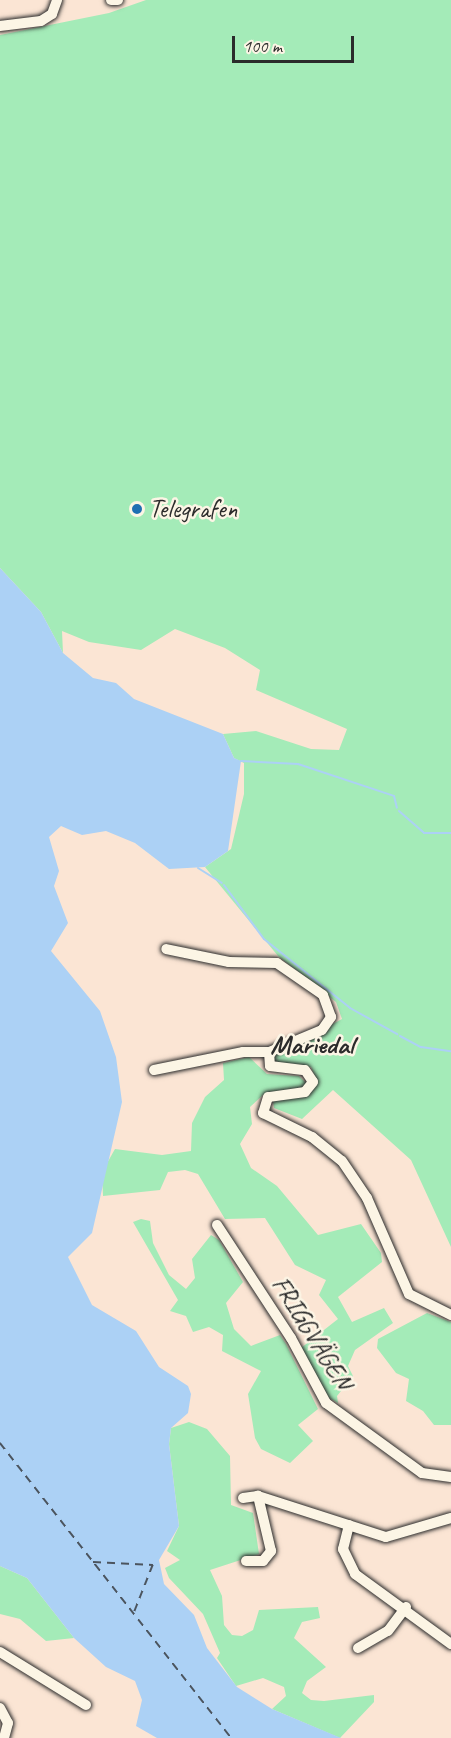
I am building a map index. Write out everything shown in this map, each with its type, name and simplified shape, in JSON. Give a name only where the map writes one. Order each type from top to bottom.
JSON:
[{"type":"street","points":[[0,26],[41,21],[52,14],[57,0]]},
{"type":"street","points":[[111,0],[118,0]]},
{"type":"street","points":[[154,1070],[243,1052],[269,1052],[328,1025],[331,1011],[323,995],[272,962],[229,962],[166,949]]},
{"type":"street","points":[[269,1052],[270,1066],[305,1070],[313,1082],[305,1092],[268,1097],[262,1111],[342,1161],[367,1198],[409,1294],[451,1315]]},
{"type":"street","name":"FRIGGVÄGEN","points":[[217,1225],[291,1338],[326,1403],[422,1473],[451,1477]]},
{"type":"street","points":[[246,1561],[264,1561],[271,1551],[258,1496]]},
{"type":"street","points":[[243,1498],[258,1496],[349,1525],[398,1537],[451,1518]]},
{"type":"street","points":[[349,1525],[343,1543],[350,1569],[406,1607],[451,1644]]},
{"type":"street","points":[[358,1648],[388,1631],[406,1607]]},
{"type":"street","points":[[0,1652],[86,1705]]},
{"type":"street","points":[[3,1706],[4,1738]]},
{"type":"green space","points":[[146,0],[451,0],[451,1247],[411,1160],[333,1090],[302,1119],[274,1108],[273,1101],[309,1095],[317,1082],[311,1067],[283,1067],[273,1060],[276,1054],[342,1019],[336,1002],[278,956],[205,867],[231,849],[244,794],[244,763],[234,758],[223,734],[256,731],[311,749],[339,750],[347,729],[256,690],[260,670],[225,648],[175,629],[141,650],[89,642],[62,631],[63,653],[41,612],[0,568],[0,35],[109,13]]},
{"type":"green space","points":[[249,1057],[267,1074],[299,1076],[306,1083],[303,1089],[263,1095],[250,1107],[252,1124],[240,1144],[251,1168],[277,1186],[318,1235],[361,1224],[381,1253],[382,1262],[338,1297],[352,1322],[384,1308],[393,1323],[355,1350],[348,1366],[353,1376],[337,1396],[338,1403],[329,1398],[301,1348],[338,1319],[319,1295],[326,1280],[295,1265],[265,1218],[225,1219],[198,1174],[185,1170],[168,1172],[160,1190],[103,1196],[102,1172],[115,1149],[162,1155],[191,1151],[192,1123],[205,1097],[224,1080],[223,1063]]},
{"type":"green space","points":[[141,1219],[150,1221],[153,1243],[169,1275],[186,1289],[195,1278],[192,1259],[211,1235],[219,1240],[243,1282],[226,1303],[234,1329],[251,1346],[280,1335],[286,1344],[318,1409],[298,1425],[313,1441],[290,1463],[261,1449],[255,1438],[248,1394],[261,1371],[222,1351],[223,1335],[209,1327],[193,1332],[186,1316],[170,1311],[178,1300],[133,1222]]},
{"type":"green space","points":[[427,1313],[451,1322],[451,1425],[434,1425],[423,1411],[406,1401],[409,1379],[396,1373],[377,1348],[378,1339]]},
{"type":"green space","points":[[189,1422],[207,1429],[230,1456],[231,1505],[253,1513],[259,1554],[210,1570],[222,1596],[224,1625],[232,1635],[242,1636],[253,1630],[259,1610],[318,1607],[320,1618],[302,1622],[294,1638],[326,1667],[307,1681],[302,1693],[311,1700],[324,1701],[374,1695],[374,1702],[340,1738],[272,1709],[286,1696],[284,1687],[263,1678],[236,1686],[217,1658],[220,1653],[203,1614],[169,1578],[165,1568],[180,1560],[167,1551],[179,1526],[169,1444],[171,1428]]},
{"type":"green space","points":[[0,1566],[27,1578],[74,1638],[46,1641],[20,1619],[0,1614]]},
{"type":"water","points":[[0,568],[41,612],[63,653],[93,678],[116,683],[134,699],[223,734],[234,758],[241,761],[228,851],[205,867],[169,869],[135,843],[106,831],[82,835],[61,826],[49,837],[59,871],[54,886],[68,923],[51,951],[100,1011],[116,1057],[122,1102],[92,1233],[68,1257],[92,1305],[136,1331],[159,1367],[188,1386],[191,1394],[188,1413],[171,1428],[169,1444],[179,1526],[159,1560],[164,1584],[194,1615],[207,1648],[237,1687],[272,1709],[341,1738],[157,1738],[136,1726],[142,1700],[135,1681],[106,1667],[74,1638],[27,1578],[0,1566]]},
{"type":"waterway","points":[[241,761],[298,764],[394,796],[397,808]]},
{"type":"waterway","points":[[399,811],[424,833],[451,833]]},
{"type":"waterway","points":[[198,868],[222,883]]},
{"type":"waterway","points":[[224,885],[264,939],[350,1008],[397,1034]]},
{"type":"waterway","points":[[400,1036],[421,1047],[451,1051]]},
{"type":"ferry route","points":[[0,1443],[231,1738]]},
{"type":"ferry route","points":[[93,1562],[153,1565],[134,1613]]},
{"type":"place","name":"Telegrafen","points":[[137,509]]},
{"type":"district","name":"Mariedal","points":[[312,1045]]}]
